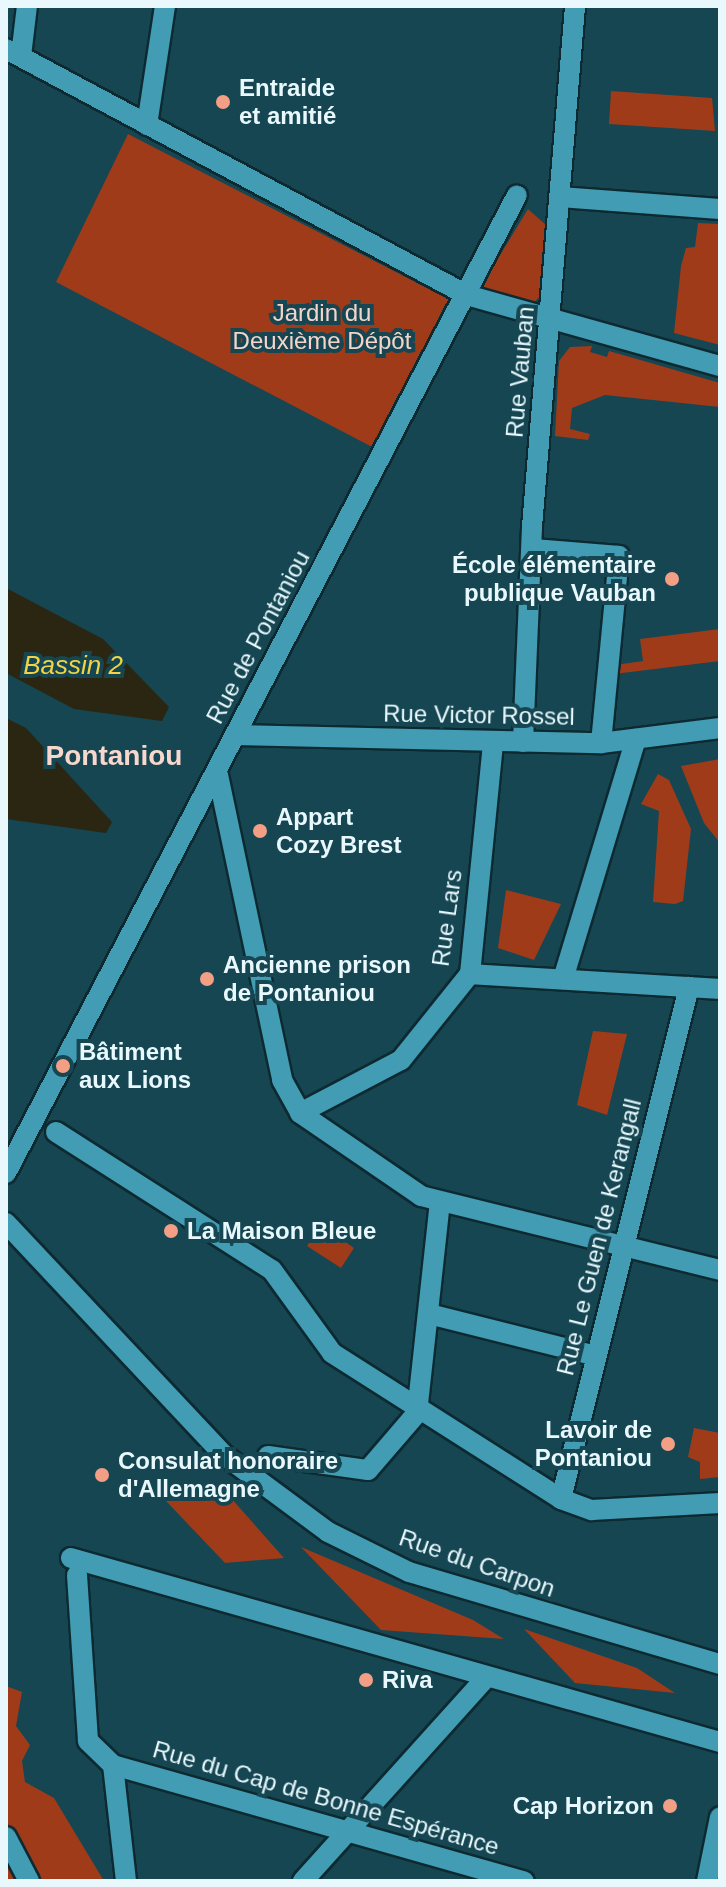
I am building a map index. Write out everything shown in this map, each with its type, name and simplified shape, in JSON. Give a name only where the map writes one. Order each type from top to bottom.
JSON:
[{"type":"street","points":[[27,6],[13,52],[467,295],[720,366]]},
{"type":"street","points":[[147,125],[165,6]]},
{"type":"street","name":"Rue Vauban","points":[[523,742],[534,549],[575,6]]},
{"type":"street","name":"Rue de Pontaniou","points":[[6,1173],[24,1148],[108,988],[218,775],[235,735],[517,195]]},
{"type":"street","points":[[560,197],[720,209]]},
{"type":"street","points":[[534,549],[619,556],[601,743]]},
{"type":"street","name":"Rue Victor Rossel","points":[[235,735],[601,743],[720,728]]},
{"type":"street","points":[[563,979],[636,739]]},
{"type":"street","name":"Rue Lars","points":[[300,1113],[401,1060],[470,974],[493,742]]},
{"type":"street","points":[[218,775],[282,1080],[300,1113],[405,1189],[440,1202],[720,1270]]},
{"type":"street","points":[[470,974],[720,989]]},
{"type":"street","name":"Rue Le Guen de Kerangall","points":[[561,1499],[689,987]]},
{"type":"street","points":[[56,1132],[282,1279],[332,1353],[417,1413],[561,1499],[592,1510],[720,1503]]},
{"type":"street","points":[[268,1456],[368,1470],[417,1413],[440,1202]]},
{"type":"street","name":"Rue du Carpon","points":[[6,1223],[224,1455],[328,1532],[409,1572],[720,1664]]},
{"type":"street","points":[[429,1314],[596,1356]]},
{"type":"street","points":[[124,1872],[113,1765],[88,1741],[74,1566],[720,1742]]},
{"type":"street","points":[[303,1881],[485,1679]]},
{"type":"street","name":"Rue du Cap de Bonne Espérance","points":[[113,1765],[524,1881]]},
{"type":"street","points":[[707,1881],[720,1817]]},
{"type":"street","points":[[6,1837],[29,1881]]},
{"type":"green space","points":[[611,91],[712,98],[715,131],[609,124]]},
{"type":"green space","name":"Jardin du Deuxième Dépôt","points":[[128,134],[454,302],[376,449],[56,282]]},
{"type":"green space","points":[[528,209],[546,225],[543,294],[533,303],[479,290]]},
{"type":"green space","points":[[698,223],[720,224],[720,345],[674,333],[681,266],[686,248],[695,247]]},
{"type":"green space","points":[[592,346],[590,352],[607,357],[609,351],[720,383],[720,407],[605,395],[572,408],[570,429],[590,434],[588,440],[555,436],[559,361],[570,347]]},
{"type":"green space","points":[[720,629],[720,661],[614,674],[615,665],[643,661],[640,639]]},
{"type":"green space","points":[[720,759],[720,843],[704,823],[681,766]]},
{"type":"green space","points":[[658,774],[669,780],[691,829],[683,901],[675,904],[653,902],[659,811],[641,804]]},
{"type":"green space","points":[[506,890],[561,904],[534,960],[498,948]]},
{"type":"green space","points":[[593,1031],[627,1034],[607,1115],[577,1105]]},
{"type":"green space","points":[[321,1225],[354,1248],[341,1268],[307,1246]]},
{"type":"green space","points":[[694,1428],[720,1433],[720,1477],[700,1479],[700,1462],[688,1457]]},
{"type":"green space","points":[[231,1498],[284,1558],[225,1563],[166,1501]]},
{"type":"green space","points":[[301,1547],[473,1620],[504,1639],[381,1630]]},
{"type":"green space","points":[[524,1629],[637,1668],[675,1693],[575,1683]]},
{"type":"green space","points":[[6,1686],[22,1692],[16,1726],[30,1745],[22,1761],[25,1782],[54,1798],[104,1881],[6,1881]]},
{"type":"water","name":"Bassin 2","points":[[6,588],[103,639],[169,707],[162,721],[74,709],[6,673]]},
{"type":"water","points":[[6,718],[26,728],[112,822],[106,833],[6,819]]},
{"type":"place","name":"Entraide et amitié","points":[[223,102]]},
{"type":"place","name":"École élémentaire publique Vauban","points":[[672,579]]},
{"type":"place","name":"Appart Cozy Brest","points":[[260,831]]},
{"type":"place","name":"Ancienne prison de Pontaniou","points":[[207,979]]},
{"type":"place","name":"Bâtiment aux Lions","points":[[63,1066]]},
{"type":"place","name":"La Maison Bleue","points":[[171,1231]]},
{"type":"place","name":"Lavoir de Pontaniou","points":[[668,1444]]},
{"type":"place","name":"Consulat honoraire d'Allemagne","points":[[102,1475]]},
{"type":"place","name":"Riva","points":[[366,1680]]},
{"type":"place","name":"Cap Horizon","points":[[670,1806]]},
{"type":"district","name":"Pontaniou","points":[[114,756]]}]
